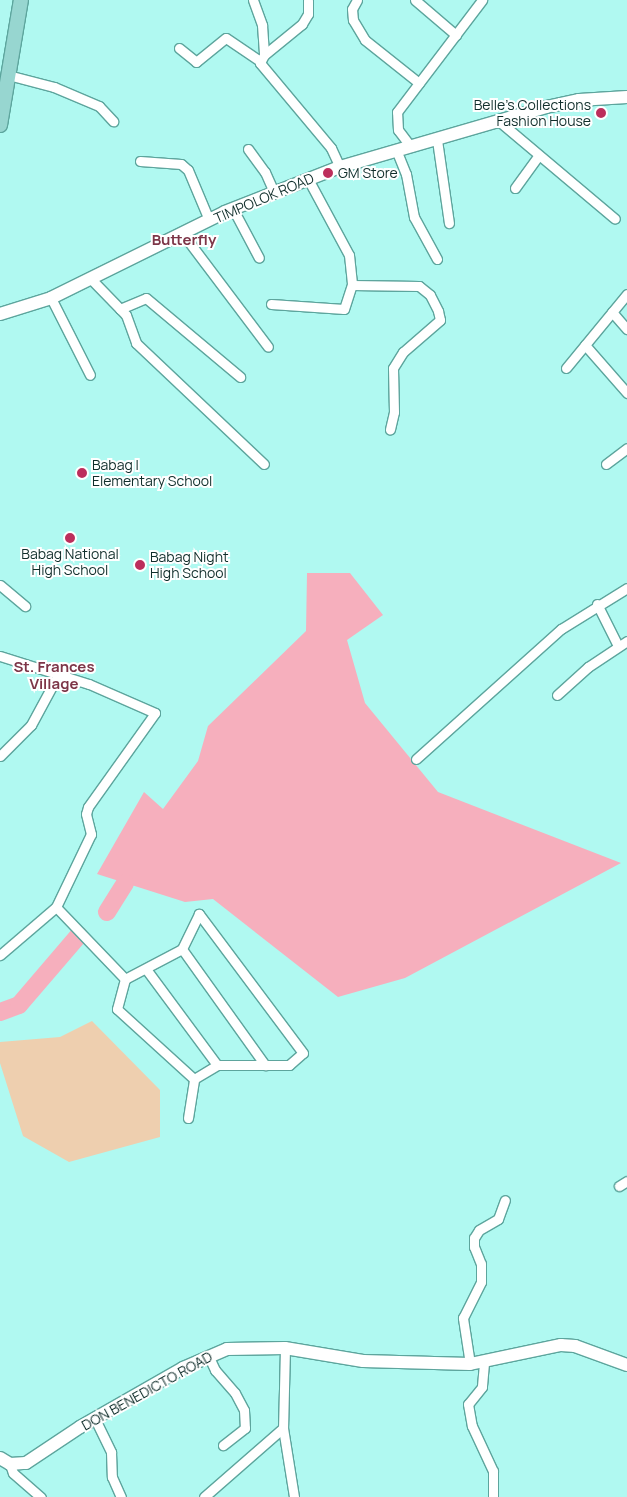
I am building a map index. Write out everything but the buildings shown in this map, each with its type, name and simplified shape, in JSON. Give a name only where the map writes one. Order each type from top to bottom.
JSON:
[{"type":"main road","points":[[0,125],[5,80],[21,0]]},
{"type":"street","points":[[253,0],[262,25],[262,58]]},
{"type":"street","points":[[262,58],[302,24],[308,14],[308,0]]},
{"type":"street","points":[[357,0],[352,9],[353,20],[365,40],[419,83]]},
{"type":"street","points":[[415,0],[456,35]]},
{"type":"street","points":[[410,148],[398,130],[397,112],[482,0]]},
{"type":"street","points":[[178,48],[196,62],[226,38],[262,58],[332,148],[340,167]]},
{"type":"street","points":[[5,80],[54,87],[99,106],[113,121]]},
{"type":"street","name":"TIMPOLOK ROAD","points":[[0,314],[51,298],[233,209],[340,167],[563,104],[627,97]]},
{"type":"street","points":[[500,122],[615,219]]},
{"type":"street","points":[[437,140],[449,223]]},
{"type":"street","points":[[248,149],[265,172],[274,192]]},
{"type":"street","points":[[397,152],[406,174],[414,217],[437,259]]},
{"type":"street","points":[[515,188],[538,156]]},
{"type":"street","points":[[140,161],[181,164],[188,170],[209,220]]},
{"type":"street","points":[[272,304],[344,309],[352,285],[349,255],[308,179]]},
{"type":"street","points":[[233,209],[259,258]]},
{"type":"street","points":[[183,234],[268,347]]},
{"type":"street","points":[[91,279],[126,315],[136,343],[264,464]]},
{"type":"street","points":[[352,285],[419,286],[430,295],[440,320],[403,352],[392,368],[394,412],[390,430]]},
{"type":"street","points":[[566,368],[627,294]]},
{"type":"street","points":[[51,298],[90,375]]},
{"type":"street","points":[[120,309],[146,298],[240,377]]},
{"type":"street","points":[[612,312],[627,329]]},
{"type":"street","points":[[585,345],[627,393]]},
{"type":"street","points":[[606,464],[627,448]]},
{"type":"street","points":[[0,585],[25,606]]},
{"type":"street","points":[[416,760],[561,629],[596,604],[627,588]]},
{"type":"street","points":[[596,604],[618,646]]},
{"type":"street","points":[[557,694],[627,641]]},
{"type":"street","points":[[0,656],[58,675],[155,713],[88,808],[86,814],[91,834],[56,907],[0,955]]},
{"type":"street","points":[[0,756],[31,725],[58,675]]},
{"type":"street","points":[[56,907],[125,979]]},
{"type":"street","points":[[125,979],[182,949],[199,914],[302,1049],[300,1057],[289,1065],[217,1065],[194,1079],[188,1118]]},
{"type":"street","points":[[182,949],[265,1065]]},
{"type":"street","points":[[146,969],[217,1065]]},
{"type":"street","points":[[125,979],[118,1009],[194,1079]]},
{"type":"street","points":[[470,1364],[463,1318],[481,1282],[482,1274],[474,1238],[479,1230],[498,1219],[505,1200]]},
{"type":"street","name":"DON BENEDICTO ROAD","points":[[5,1461],[26,1463],[95,1419],[208,1355],[227,1349],[284,1348],[363,1361],[470,1364],[484,1363],[561,1345],[575,1346],[627,1365]]},
{"type":"street","points":[[284,1348],[283,1428],[294,1497]]},
{"type":"street","points":[[208,1355],[215,1370],[235,1393],[244,1410],[245,1428],[224,1445]]},
{"type":"street","points":[[484,1363],[482,1386],[468,1404],[472,1426],[493,1471],[493,1497]]},
{"type":"street","points":[[95,1419],[112,1452],[112,1477],[121,1497]]},
{"type":"street","points":[[204,1497],[283,1428]]},
{"type":"street","points":[[5,1461],[13,1473],[41,1497]]},
{"type":"shaded area","points":[[307,573],[350,573],[383,615],[347,640],[365,703],[438,792],[621,863],[405,978],[338,997],[213,899],[185,902],[97,874],[144,792],[163,809],[198,761],[208,726],[306,631]]},
{"type":"shaded area","points":[[92,1021],[160,1090],[160,1137],[69,1162],[23,1136],[0,1063],[0,1042],[60,1037]]},
{"type":"waterway","points":[[107,912],[125,883]]},
{"type":"waterway","points":[[0,1012],[19,1005],[79,935]]},
{"type":"place","name":"Belle's Collections Fashion House","points":[[601,113]]},
{"type":"place","name":"GM Store","points":[[328,173]]},
{"type":"place","name":"Babag I Elementary School","points":[[82,473]]},
{"type":"place","name":"Babag National High School","points":[[70,538]]},
{"type":"place","name":"Babag Night High School","points":[[140,565]]},
{"type":"district","name":"Butterfly","points":[[184,240]]},
{"type":"district","name":"St. Frances Village","points":[[54,674]]}]
